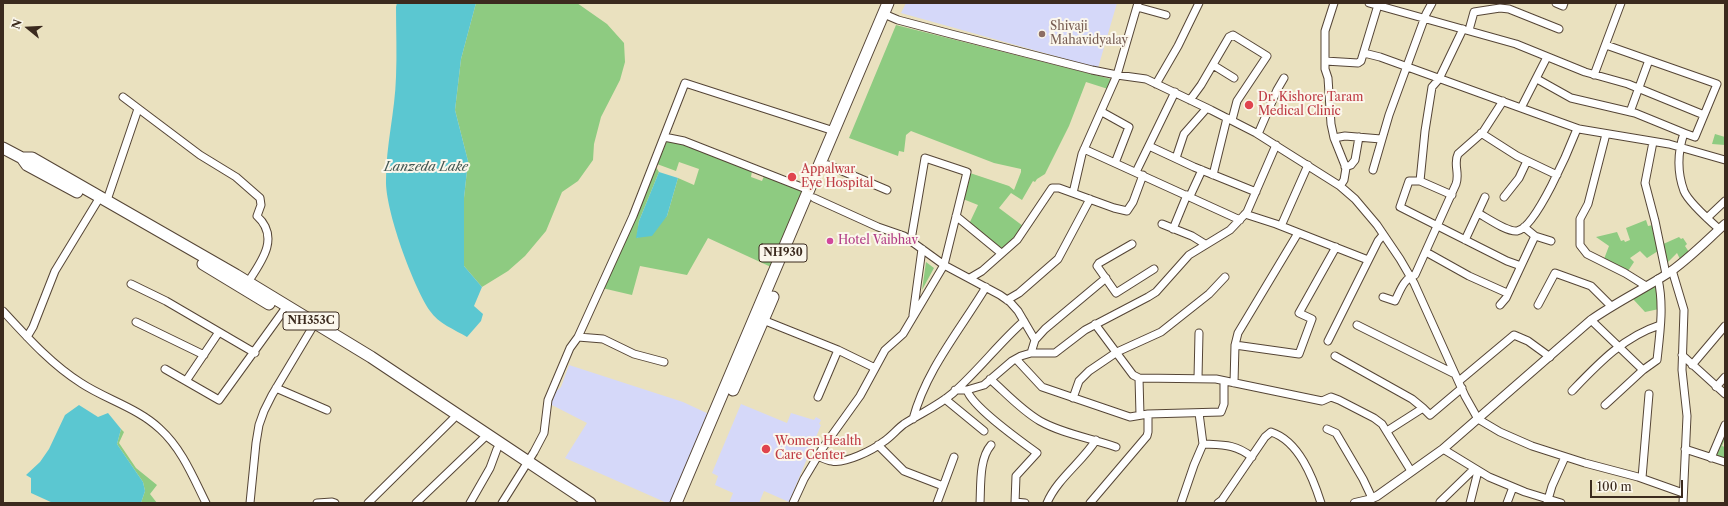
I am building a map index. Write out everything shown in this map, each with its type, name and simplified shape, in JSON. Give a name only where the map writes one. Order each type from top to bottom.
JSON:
[{"type":"highway","name":"NH930","points":[[676,503],[812,194],[828,165],[887,15],[888,3]]},
{"type":"highway","name":"NH930","points":[[685,503],[763,320],[812,194],[834,131],[887,15],[896,3]]},
{"type":"highway","name":"NH353C","points":[[3,148],[22,158],[27,165],[102,201],[248,282],[286,309]]},
{"type":"highway","name":"NH353C","points":[[102,201],[286,309],[453,419],[486,436],[497,448],[590,503]]},
{"type":"highway","name":"NH353C","points":[[313,326],[371,357],[526,464],[576,503]]},
{"type":"street","points":[[1156,84],[1178,46],[1199,3]]},
{"type":"street","points":[[1334,3],[1325,31],[1325,61],[1334,138],[1345,167],[1344,180],[1340,186]]},
{"type":"street","points":[[1373,170],[1381,139],[1406,68],[1425,17],[1432,3]]},
{"type":"street","points":[[1556,3],[1563,6],[1564,3]]},
{"type":"street","points":[[1594,75],[1621,3]]},
{"type":"street","points":[[1325,61],[1361,61],[1374,4],[1425,17],[1516,44],[1594,75],[1639,88],[1704,115]]},
{"type":"street","points":[[1073,193],[1084,149],[1102,112],[1116,75],[1137,5],[1166,15]]},
{"type":"street","points":[[1420,181],[1426,121],[1432,87],[1439,78],[1474,12],[1500,8],[1509,9],[1559,29]]},
{"type":"street","points":[[887,15],[951,34],[1116,75],[1146,79],[1258,134],[1340,186],[1355,199],[1384,235],[1410,277],[1460,385],[1478,419],[1500,432],[1532,446],[1565,457],[1642,478],[1683,493]]},
{"type":"street","points":[[1190,100],[1229,37],[1233,35],[1267,56],[1237,101],[1229,119],[1213,175]]},
{"type":"street","points":[[1537,79],[1571,98],[1630,112],[1649,118],[1695,137],[1717,84],[1606,45]]},
{"type":"street","points":[[1364,53],[1380,57],[1406,68],[1439,78],[1577,129],[1680,146],[1725,160]]},
{"type":"street","points":[[1521,108],[1547,57]]},
{"type":"street","points":[[1630,112],[1649,60]]},
{"type":"street","points":[[1213,65],[1234,78]]},
{"type":"street","points":[[1258,134],[1277,90],[1284,78]]},
{"type":"street","points":[[502,503],[544,432],[548,400],[570,348],[578,337],[633,216],[685,83],[834,131]]},
{"type":"street","points":[[1136,172],[1175,92]]},
{"type":"street","points":[[123,97],[200,155],[236,177],[260,198],[261,205],[257,216],[265,223],[269,233],[261,261],[248,282]]},
{"type":"street","points":[[1383,297],[1394,301],[1404,282],[1410,277],[1416,275],[1437,225],[1452,195],[1458,177],[1455,159],[1458,154],[1490,124],[1503,101]]},
{"type":"street","points":[[1176,158],[1184,134],[1207,108]]},
{"type":"street","points":[[27,337],[33,328],[55,271],[102,201],[138,109]]},
{"type":"street","points":[[1102,112],[1129,127],[1115,162]]},
{"type":"street","points":[[1478,214],[1509,230],[1514,231],[1524,227],[1539,208],[1557,175],[1564,162],[1577,129]]},
{"type":"street","points":[[1355,503],[1370,501],[1443,449],[1591,320],[1666,274],[1686,259],[1722,227],[1707,218],[1684,191],[1679,165],[1680,146],[1684,133]]},
{"type":"street","points":[[1481,134],[1505,150],[1557,175]]},
{"type":"street","points":[[1606,134],[1588,204],[1580,219],[1580,246],[1587,254],[1625,273],[1646,286]]},
{"type":"street","points":[[664,137],[684,141],[812,194],[878,227],[904,236],[944,265],[1008,300],[1024,321],[1026,327],[1035,340]]},
{"type":"street","points":[[1334,138],[1359,137],[1381,139]]},
{"type":"street","points":[[1345,167],[1351,165],[1355,160],[1359,137]]},
{"type":"street","points":[[1652,142],[1645,184],[1666,274],[1684,310],[1682,370],[1687,416],[1683,503]]},
{"type":"street","points":[[955,390],[967,390],[984,385],[990,378],[1016,359],[1031,353],[1056,353],[1095,324],[1156,292],[1189,255],[1230,230],[1245,214],[1276,145]]},
{"type":"street","points":[[1149,146],[1213,175],[1256,192]]},
{"type":"street","points":[[1084,149],[1240,220]]},
{"type":"street","points":[[793,503],[804,479],[818,456],[860,396],[885,350],[903,334],[944,265],[967,172],[925,158],[911,240]]},
{"type":"street","points":[[1504,197],[1519,178],[1527,161]]},
{"type":"street","points":[[828,165],[886,190]]},
{"type":"street","points":[[1281,226],[1308,165]]},
{"type":"street","points":[[1173,229],[1202,170]]},
{"type":"street","points":[[970,278],[982,271],[1017,240],[1052,188],[1059,188],[1114,208],[1127,211],[1133,202],[1143,175]]},
{"type":"street","points":[[1452,195],[1420,181],[1409,181],[1400,207],[1521,266]]},
{"type":"street","points":[[1465,240],[1485,198]]},
{"type":"street","points":[[1008,300],[1019,293],[1058,259],[1090,199]]},
{"type":"street","points":[[1707,218],[1725,201]]},
{"type":"street","points":[[1245,214],[1281,226],[1368,260]]},
{"type":"street","points":[[956,216],[1001,253]]},
{"type":"street","points":[[1162,224],[1192,236],[1205,244]]},
{"type":"street","points":[[1524,227],[1535,236],[1551,241]]},
{"type":"street","points":[[1234,383],[1235,345],[1238,333],[1298,233]]},
{"type":"street","points":[[1328,341],[1378,241],[1384,235]]},
{"type":"street","points":[[1500,305],[1506,298],[1507,293],[1535,236]]},
{"type":"street","points":[[1132,244],[1099,262],[1097,266],[1116,293],[1154,269]]},
{"type":"street","points":[[1235,345],[1298,354],[1312,319],[1299,313],[1336,247]]},
{"type":"street","points":[[913,317],[922,249]]},
{"type":"street","points":[[1426,252],[1469,276],[1507,293]]},
{"type":"street","points":[[1538,305],[1555,273],[1591,286],[1612,306]]},
{"type":"street","points":[[1605,405],[1643,370],[1657,360],[1660,325],[1660,287],[1666,274]]},
{"type":"street","points":[[1073,398],[1079,381],[1089,371],[1117,352],[1161,332],[1209,294],[1225,277]]},
{"type":"street","points":[[1031,353],[1035,340],[1045,329],[1106,278]]},
{"type":"street","points":[[131,284],[254,353]]},
{"type":"street","points":[[912,420],[917,403],[926,384],[986,287]]},
{"type":"street","points":[[165,368],[219,400],[286,309]]},
{"type":"street","points":[[3,311],[57,366],[81,384],[119,402],[158,427],[180,454],[206,503]]},
{"type":"street","points":[[763,320],[838,350],[875,368]]},
{"type":"street","points":[[1591,320],[1617,347],[1643,370]]},
{"type":"street","points":[[818,456],[833,462],[842,461],[878,446],[904,425],[934,408],[945,399],[982,366],[1010,334],[1024,321]]},
{"type":"street","points":[[136,322],[204,355]]},
{"type":"street","points":[[1095,324],[1133,375],[1139,378],[1198,378],[1224,381],[1322,401],[1331,398],[1339,400],[1374,418],[1387,430],[1411,471]]},
{"type":"street","points":[[1357,325],[1455,374]]},
{"type":"street","points":[[1572,391],[1617,347],[1648,329],[1660,325]]},
{"type":"street","points":[[250,503],[256,443],[259,426],[264,411],[313,326]]},
{"type":"street","points":[[1692,365],[1725,326]]},
{"type":"street","points":[[186,381],[219,332]]},
{"type":"street","points":[[1198,378],[1199,333]]},
{"type":"street","points":[[1334,356],[1396,390],[1430,414],[1514,335],[1528,341],[1550,357]]},
{"type":"street","points":[[578,337],[603,339],[634,354],[664,362]]},
{"type":"street","points":[[818,397],[838,350]]},
{"type":"street","points":[[1682,355],[1725,394]]},
{"type":"street","points":[[1016,359],[1042,387],[1130,417],[1144,415],[1221,412],[1223,409],[1224,381]]},
{"type":"street","points":[[1716,387],[1725,377]]},
{"type":"street","points":[[990,378],[1032,416],[1041,422],[1084,438],[1096,440],[1116,447]]},
{"type":"street","points":[[1090,503],[1147,436],[1148,432],[1139,378]]},
{"type":"street","points":[[276,388],[327,410]]},
{"type":"street","points":[[967,390],[968,396],[1013,436],[1037,453],[1016,476],[1015,503],[1025,503]]},
{"type":"street","points":[[1642,478],[1649,394]]},
{"type":"street","points":[[945,399],[984,431]]},
{"type":"street","points":[[1387,430],[1423,408]]},
{"type":"street","points":[[1181,503],[1203,444],[1199,413]]},
{"type":"street","points":[[373,502],[453,419]]},
{"type":"street","points":[[1711,458],[1725,425]]},
{"type":"street","points":[[1327,429],[1336,433],[1363,479],[1370,501]]},
{"type":"street","points":[[1218,503],[1222,500],[1265,437],[1271,432],[1278,434],[1294,447],[1307,467],[1321,503]]},
{"type":"street","points":[[416,503],[486,436]]},
{"type":"street","points":[[1047,503],[1051,493],[1088,453],[1096,440]]},
{"type":"street","points":[[1203,444],[1233,446],[1241,449],[1252,457]]},
{"type":"street","points":[[980,503],[983,467],[987,449],[991,445]]},
{"type":"street","points":[[878,446],[904,471],[943,486]]},
{"type":"street","points":[[470,503],[490,468],[497,448]]},
{"type":"street","points":[[1443,449],[1476,470],[1513,487],[1548,501],[1561,503]]},
{"type":"street","points":[[1685,450],[1725,462]]},
{"type":"street","points":[[937,503],[954,457]]},
{"type":"street","points":[[1548,501],[1565,457]]},
{"type":"street","points":[[1440,502],[1476,470]]},
{"type":"street","points":[[1470,503],[1476,470]]},
{"type":"street","points":[[1507,503],[1513,487]]},
{"type":"street","points":[[198,503],[201,492]]},
{"type":"street","points":[[317,503],[335,503]]},
{"type":"shaded area","name":"Shivaji Mahavidyalay","points":[[906,3],[1117,3],[1098,68],[901,13]]},
{"type":"shaded area","points":[[569,365],[683,402],[711,415],[673,503],[667,503],[565,458],[587,423],[550,404],[555,392],[561,387]]},
{"type":"shaded area","name":"Women Health Care Center","points":[[741,404],[787,423],[791,413],[814,420],[816,417],[821,420],[819,424],[821,425],[789,502],[764,491],[759,503],[729,503],[733,493],[715,485],[718,476],[712,473]]},
{"type":"green space","points":[[476,3],[577,3],[607,24],[624,43],[625,62],[620,80],[601,117],[594,144],[593,160],[578,181],[562,192],[546,231],[525,256],[508,271],[482,287],[464,266],[464,198],[468,161],[455,110],[461,59]]},
{"type":"green space","points":[[896,25],[1111,79],[1108,89],[1086,82],[1069,126],[1045,174],[1035,182],[1033,181],[1022,200],[1011,193],[999,208],[1023,226],[1001,251],[969,224],[978,205],[963,199],[970,173],[1009,186],[1014,190],[1021,169],[994,163],[911,131],[906,135],[904,152],[899,151],[898,156],[849,138]]},
{"type":"green space","points":[[1715,134],[1725,137],[1725,145],[1712,144]]},
{"type":"green space","points":[[667,141],[683,144],[752,171],[751,177],[762,181],[764,176],[806,193],[771,267],[708,238],[687,275],[640,266],[632,295],[602,288],[656,167],[659,172],[639,221],[637,238],[667,216],[678,178],[694,185],[699,169],[679,162],[676,171],[657,164]]},
{"type":"green space","points":[[1646,220],[1648,226],[1653,225],[1658,251],[1647,258],[1640,251],[1630,258],[1634,262],[1628,271],[1604,259],[1609,246],[1596,237],[1617,232],[1621,241],[1624,240],[1625,242],[1630,240],[1626,228]]},
{"type":"green space","points":[[1679,237],[1681,239],[1683,238],[1687,244],[1685,246],[1689,252],[1680,259],[1677,253],[1666,264],[1661,245]]},
{"type":"green space","points":[[926,262],[934,268],[922,290]]},
{"type":"green space","points":[[1657,284],[1659,309],[1645,312],[1633,299]]},
{"type":"green space","points":[[121,429],[124,432],[119,443],[136,468],[157,485],[150,494],[157,503],[141,503],[145,491],[143,482],[117,444]]},
{"type":"green space","points":[[1725,429],[1725,439],[1722,446],[1725,447],[1725,459],[1715,456]]},
{"type":"water","name":"Lanzeda Lake","points":[[397,3],[476,3],[461,59],[455,110],[468,161],[464,198],[464,266],[482,287],[474,306],[483,314],[481,321],[467,337],[442,323],[430,311],[408,266],[390,210],[387,193],[386,167],[395,90]]},
{"type":"water","points":[[659,172],[678,178],[667,216],[652,236],[636,238],[639,221]]},
{"type":"water","points":[[79,405],[98,417],[108,413],[121,429],[117,444],[143,482],[145,491],[141,503],[53,503],[31,493],[31,478],[26,475],[40,462],[49,449],[65,415]]},
{"type":"place","name":"Shivaji Mahavidyalay","points":[[1042,34]]},
{"type":"place","name":"Dr. Kishore Taram Medical Clinic","points":[[1249,105]]},
{"type":"place","name":"Appalwar Eye Hospital","points":[[792,177]]},
{"type":"place","name":"Hotel Vaibhav","points":[[830,241]]},
{"type":"place","name":"Women Health Care Center","points":[[766,449]]}]
